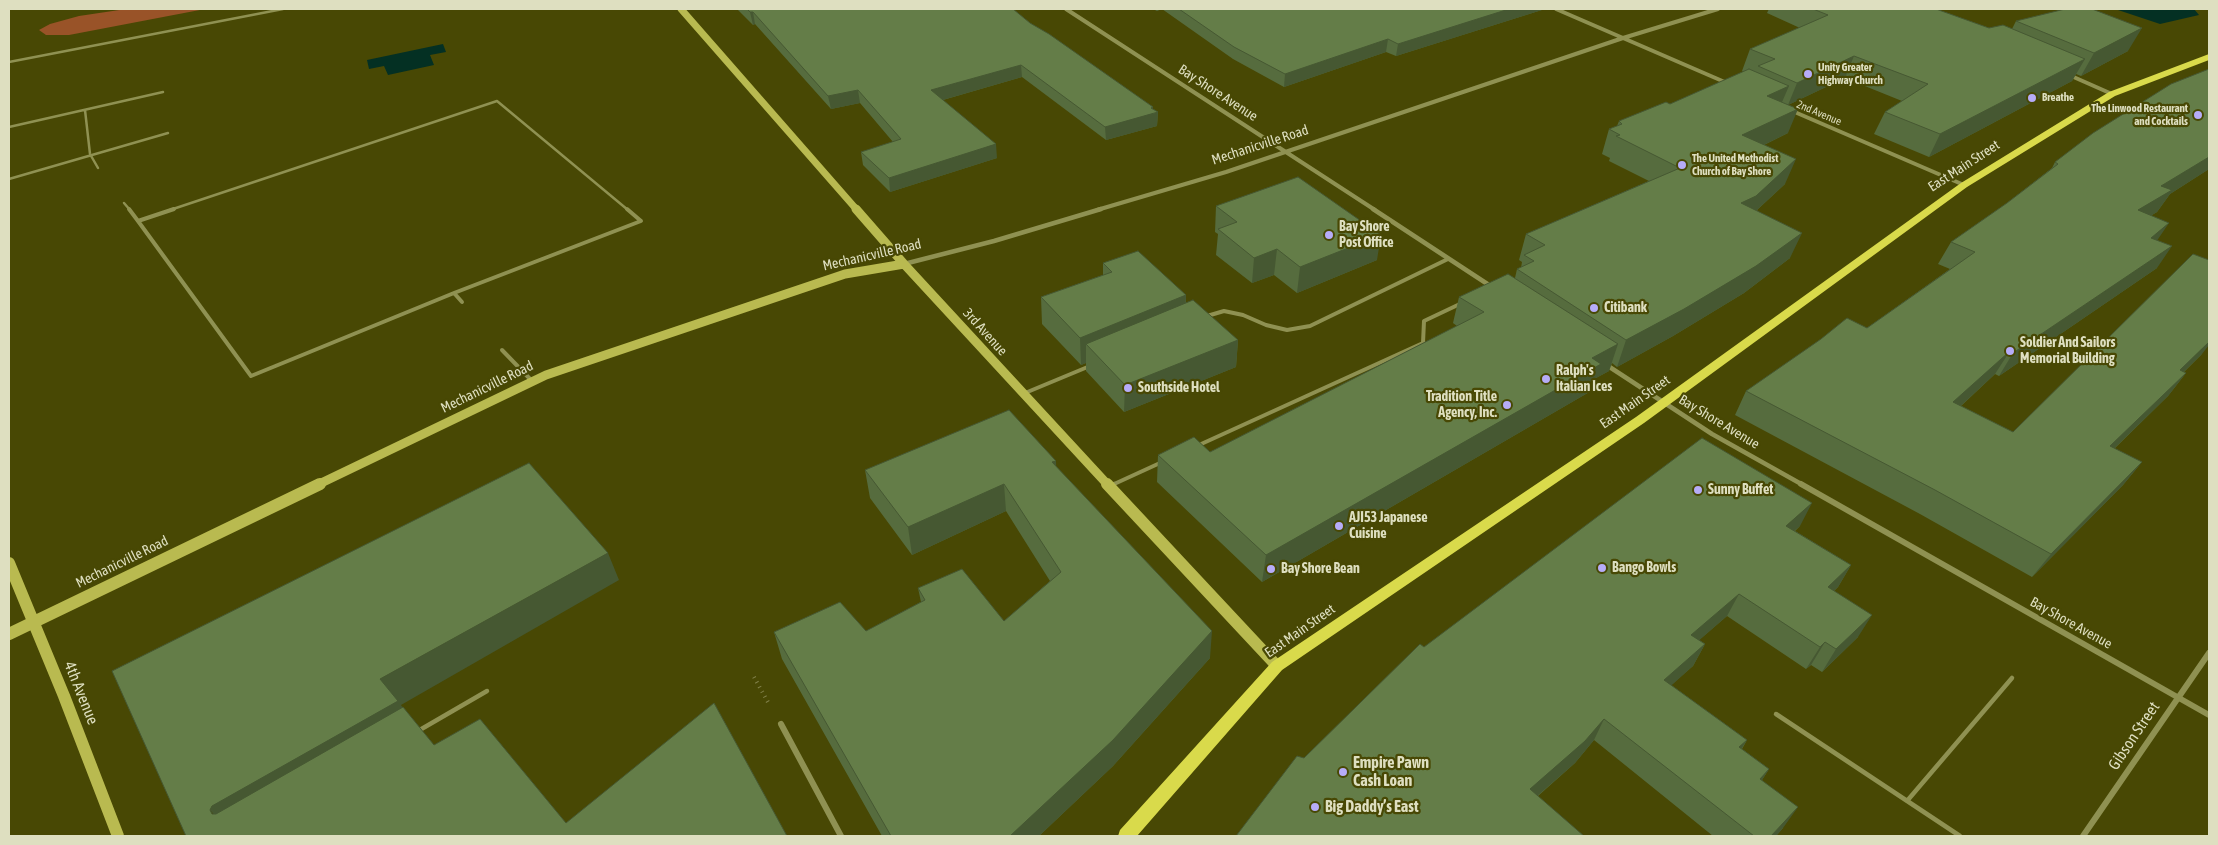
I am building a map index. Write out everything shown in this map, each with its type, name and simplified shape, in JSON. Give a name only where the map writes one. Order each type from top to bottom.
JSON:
[{"type":"main road","name":"3rd Avenue","points":[[681,9],[904,264],[1022,394],[1277,666]]},
{"type":"main road","name":"East Main Street","points":[[1126,836],[1277,666],[1664,403],[1964,185],[2112,94],[2209,57]]},
{"type":"main road","name":"Mechanicville Road","points":[[9,634],[546,375],[845,274],[904,264]]},
{"type":"main road","name":"4th Avenue","points":[[9,563],[118,836]]},
{"type":"street","name":"Bay Shore Avenue","points":[[1066,9],[1493,288]]},
{"type":"street","points":[[1556,9],[1728,83]]},
{"type":"street","name":"Mechanicville Road","points":[[904,264],[1102,210],[1286,153],[1623,38],[1718,9]]},
{"type":"street","points":[[2065,74],[2112,94]]},
{"type":"street","name":"2nd Avenue","points":[[1783,107],[1964,185]]},
{"type":"street","name":"Bay Shore Avenue","points":[[1600,361],[1712,434],[2209,715]]},
{"type":"street","name":"Gibson Street","points":[[2083,836],[2209,652]]},
{"type":"street","points":[[781,724],[841,836]]},
{"type":"lane","points":[[9,62],[283,9]]},
{"type":"lane","points":[[9,127],[162,92]]},
{"type":"lane","points":[[124,203],[251,376],[454,293],[641,220],[496,101],[138,221]]},
{"type":"lane","points":[[85,110],[90,154],[98,168]]},
{"type":"lane","points":[[9,179],[168,132]]},
{"type":"lane","points":[[1200,319],[1224,311],[1244,315],[1266,325],[1287,330],[1310,326],[1448,259]]},
{"type":"lane","points":[[1484,292],[1493,288]]},
{"type":"lane","points":[[454,293],[462,302]]},
{"type":"lane","points":[[1198,446],[1423,343],[1424,321],[1466,301]]},
{"type":"lane","points":[[502,350],[532,382]]},
{"type":"lane","points":[[1022,394],[1090,366]]},
{"type":"lane","points":[[1109,486],[1162,462]]},
{"type":"lane","points":[[1907,801],[2012,678]]},
{"type":"lane","points":[[410,736],[487,691]]},
{"type":"lane","points":[[1776,714],[1960,836]]},
{"type":"path","points":[[754,677],[781,724]]},
{"type":"shaded area","points":[[126,9],[205,9],[69,35],[46,35],[39,30],[50,24],[79,16]]},
{"type":"shaded area","points":[[2115,9],[2194,9],[2199,15],[2160,24]]},
{"type":"shaded area","points":[[443,44],[446,52],[430,55],[434,65],[388,75],[384,66],[369,69],[367,60]]},
{"type":"building","points":[[747,9],[1013,9],[1030,23],[1049,34],[1158,112],[1105,127],[1021,65],[931,90],[996,144],[889,178],[861,152],[901,139],[858,90],[828,96],[753,12]]},
{"type":"building","points":[[1179,9],[1509,9],[1398,44],[1388,39],[1285,74],[1234,47]]},
{"type":"building","points":[[1813,9],[1936,9],[1989,28],[2003,25],[2085,59],[1940,134],[1885,112],[1928,84],[1854,56],[1797,83],[1758,66],[1775,59],[1750,49],[1828,15]]},
{"type":"building","points":[[2065,9],[2092,9],[2142,28],[2094,53],[2016,21]]},
{"type":"building","points":[[1749,69],[1789,86],[1767,96],[1798,109],[1742,135],[1796,159],[1756,196],[1741,203],[1802,233],[1756,266],[1684,309],[1626,340],[1517,269],[1534,261],[1524,255],[1545,245],[1526,234],[1680,168],[1616,136],[1620,135],[1609,129],[1622,124],[1619,121],[1666,102],[1670,104]]},
{"type":"building","points":[[2209,69],[2209,157],[2161,186],[2172,190],[2138,210],[2169,223],[2151,238],[2172,246],[2013,353],[2010,351],[1953,402],[2013,432],[2193,254],[2209,260],[2209,342],[2180,370],[2186,373],[2110,446],[2142,462],[2051,554],[1935,490],[1746,391],[1821,339],[1847,318],[1867,328],[1975,252],[1951,242],[2058,164],[2055,162],[2093,133],[2171,84]]},
{"type":"building","points":[[1298,177],[1381,235],[1300,267],[1277,249],[1254,258],[1218,229],[1237,222],[1216,206]]},
{"type":"building","points":[[1138,251],[1186,295],[1080,338],[1041,297],[1112,272],[1103,263]]},
{"type":"building","points":[[1508,274],[1618,344],[1592,358],[1601,364],[1266,555],[1158,455],[1194,437],[1210,452],[1484,312],[1459,297]]},
{"type":"building","points":[[1193,300],[1238,340],[1125,385],[1086,344]]},
{"type":"building","points":[[1009,410],[1056,461],[1052,462],[1212,631],[1113,740],[1010,836],[891,836],[774,632],[840,602],[866,631],[925,600],[918,588],[962,569],[1004,621],[1061,572],[1004,484],[908,527],[865,470]]},
{"type":"building","points":[[1702,438],[1812,503],[1786,526],[1851,565],[1828,587],[1872,615],[1836,649],[1825,642],[1820,647],[1739,594],[1691,635],[1705,644],[1664,680],[1747,740],[1739,747],[1769,769],[1760,779],[1798,807],[1771,836],[1754,836],[1604,719],[1585,741],[1530,789],[1584,836],[1236,836],[1297,756],[1304,758],[1420,644],[1424,647]]},
{"type":"building","points":[[529,463],[608,553],[380,679],[398,701],[212,806],[210,810],[212,814],[216,814],[403,707],[434,745],[480,719],[566,823],[714,703],[787,836],[186,836],[112,671]]},
{"type":"place","name":"Unity Greater Highway Church","points":[[1808,74]]},
{"type":"place","name":"Breathe","points":[[2032,98]]},
{"type":"place","name":"The Linwood Restaurant and Cocktails","points":[[2198,115]]},
{"type":"place","name":"The United Methodist Church of Bay Shore","points":[[1682,165]]},
{"type":"place","name":"Bay Shore Post Office","points":[[1329,235]]},
{"type":"place","name":"Citibank","points":[[1594,308]]},
{"type":"place","name":"Soldier And Sailors Memorial Building","points":[[2010,351]]},
{"type":"place","name":"Ralph's Italian Ices","points":[[1546,379]]},
{"type":"place","name":"Southside Hotel","points":[[1128,388]]},
{"type":"place","name":"Tradition Title Agency, Inc.","points":[[1507,405]]},
{"type":"place","name":"Sunny Buffet","points":[[1698,490]]},
{"type":"place","name":"AJI53 Japanese Cuisine","points":[[1339,526]]},
{"type":"place","name":"Bango Bowls","points":[[1602,568]]},
{"type":"place","name":"Bay Shore Bean","points":[[1271,569]]},
{"type":"place","name":"Empire Pawn Cash Loan","points":[[1343,772]]},
{"type":"place","name":"Big Daddy’s East","points":[[1315,807]]}]
